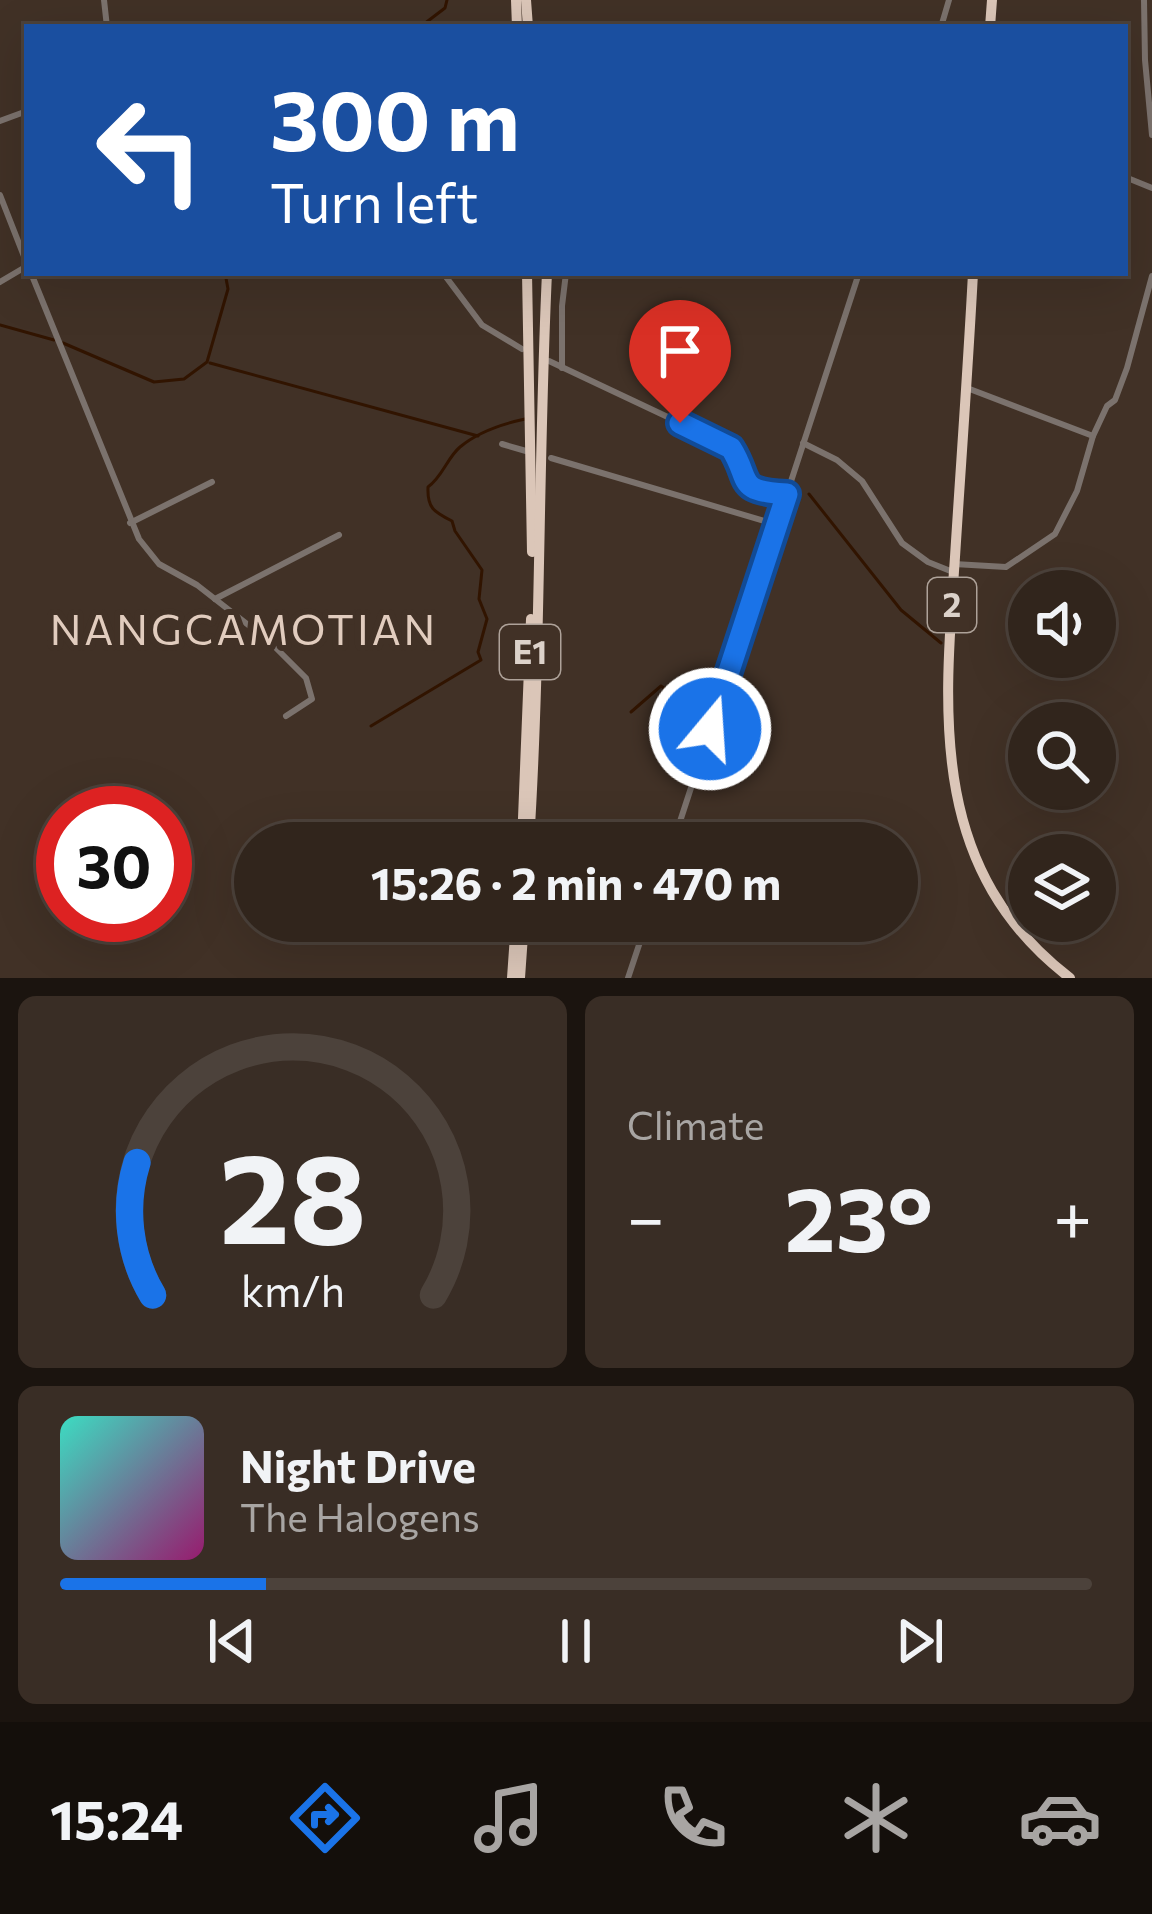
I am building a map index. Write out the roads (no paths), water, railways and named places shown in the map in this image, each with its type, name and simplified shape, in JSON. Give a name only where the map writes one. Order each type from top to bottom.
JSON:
[{"type":"highway","name":"E1","points":[[526,822],[531,623],[527,276]]},
{"type":"highway","name":"E1","points":[[527,822],[538,656],[539,398],[548,276]]},
{"type":"highway","name":"2","points":[[973,276],[946,703],[956,801],[998,896],[1043,954],[1070,978]]},
{"type":"highway","points":[[516,978],[519,942]]},
{"type":"street","points":[[1144,0],[1152,135]]},
{"type":"street","points":[[0,195],[24,258]]},
{"type":"street","points":[[32,276],[65,350],[130,523],[159,564],[270,642],[312,686],[309,704],[286,716]]},
{"type":"street","points":[[445,276],[482,325],[522,349]]},
{"type":"street","points":[[562,368],[566,276]]},
{"type":"street","points":[[680,822],[855,276]]},
{"type":"street","points":[[803,443],[837,460],[862,481],[891,530],[911,551],[954,568],[1006,567],[1051,538],[1077,491],[1093,436],[1127,368],[1152,276]]},
{"type":"street","points":[[549,361],[725,444],[736,454],[746,482],[759,490],[787,494]]},
{"type":"street","points":[[966,387],[1093,436]]},
{"type":"street","points":[[502,444],[526,451]]},
{"type":"street","points":[[550,458],[778,525]]},
{"type":"street","points":[[130,523],[212,482]]},
{"type":"street","points":[[214,599],[339,535]]},
{"type":"street","points":[[628,978],[640,942]]},
{"type":"waterway","points":[[424,24],[445,8],[447,0]]},
{"type":"waterway","points":[[63,343],[154,382],[184,379],[207,362],[228,289],[226,276]]},
{"type":"waterway","points":[[0,325],[54,340]]},
{"type":"waterway","points":[[210,363],[478,436]]},
{"type":"waterway","points":[[371,726],[481,660],[478,652],[487,619],[479,599],[482,570],[452,521],[433,508],[428,487],[467,442],[525,419]]},
{"type":"waterway","points":[[809,494],[901,610],[941,643]]},
{"type":"waterway","points":[[631,712],[661,686],[708,717]]},
{"type":"district","name":"NANGCAMOTIAN","points":[[244,630]]}]
